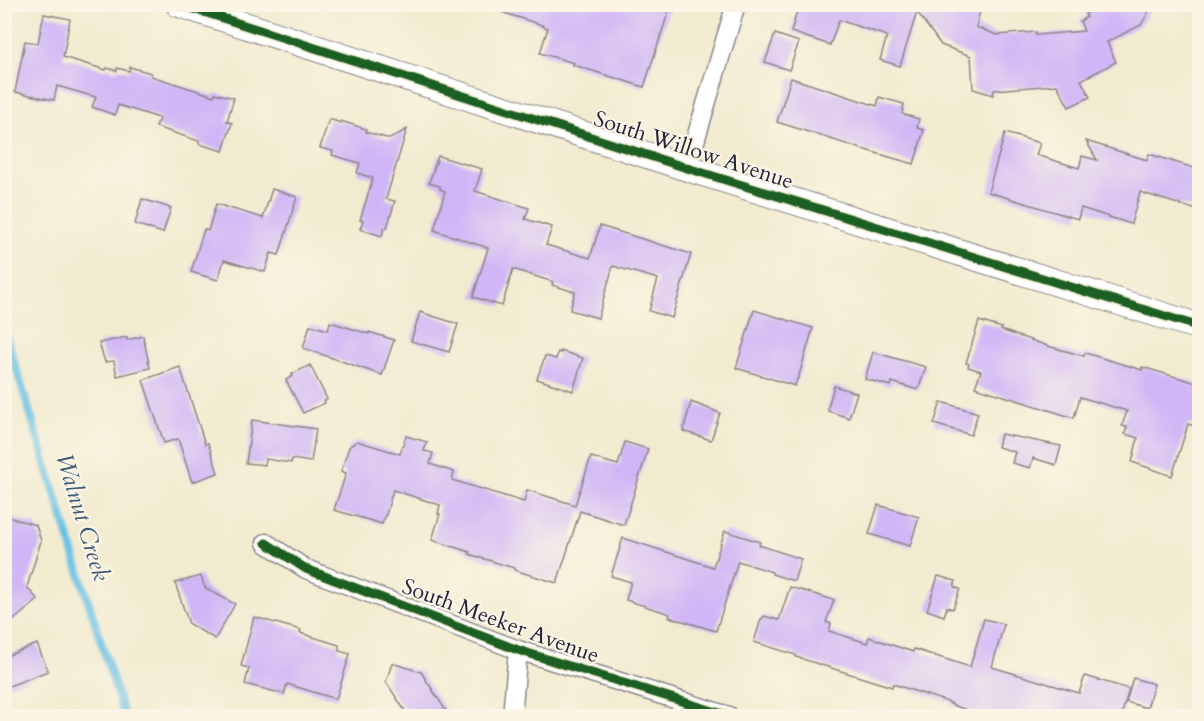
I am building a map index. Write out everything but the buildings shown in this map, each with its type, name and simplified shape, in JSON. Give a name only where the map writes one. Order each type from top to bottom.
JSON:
[{"type":"street","name":"South Willow Avenue","points":[[179,4],[687,168],[1200,327]]},
{"type":"street","points":[[687,168],[736,4]]},
{"type":"street","name":"South Meeker Avenue","points":[[266,543],[306,569],[518,650],[729,717]]},
{"type":"street","points":[[512,717],[518,650]]},
{"type":"waterway","name":"Walnut Creek","points":[[4,329],[124,716]]},
{"type":"cycle path","points":[[179,4],[687,168],[1200,327]]},
{"type":"cycle path","points":[[266,543],[306,569],[518,650],[729,716]]}]
